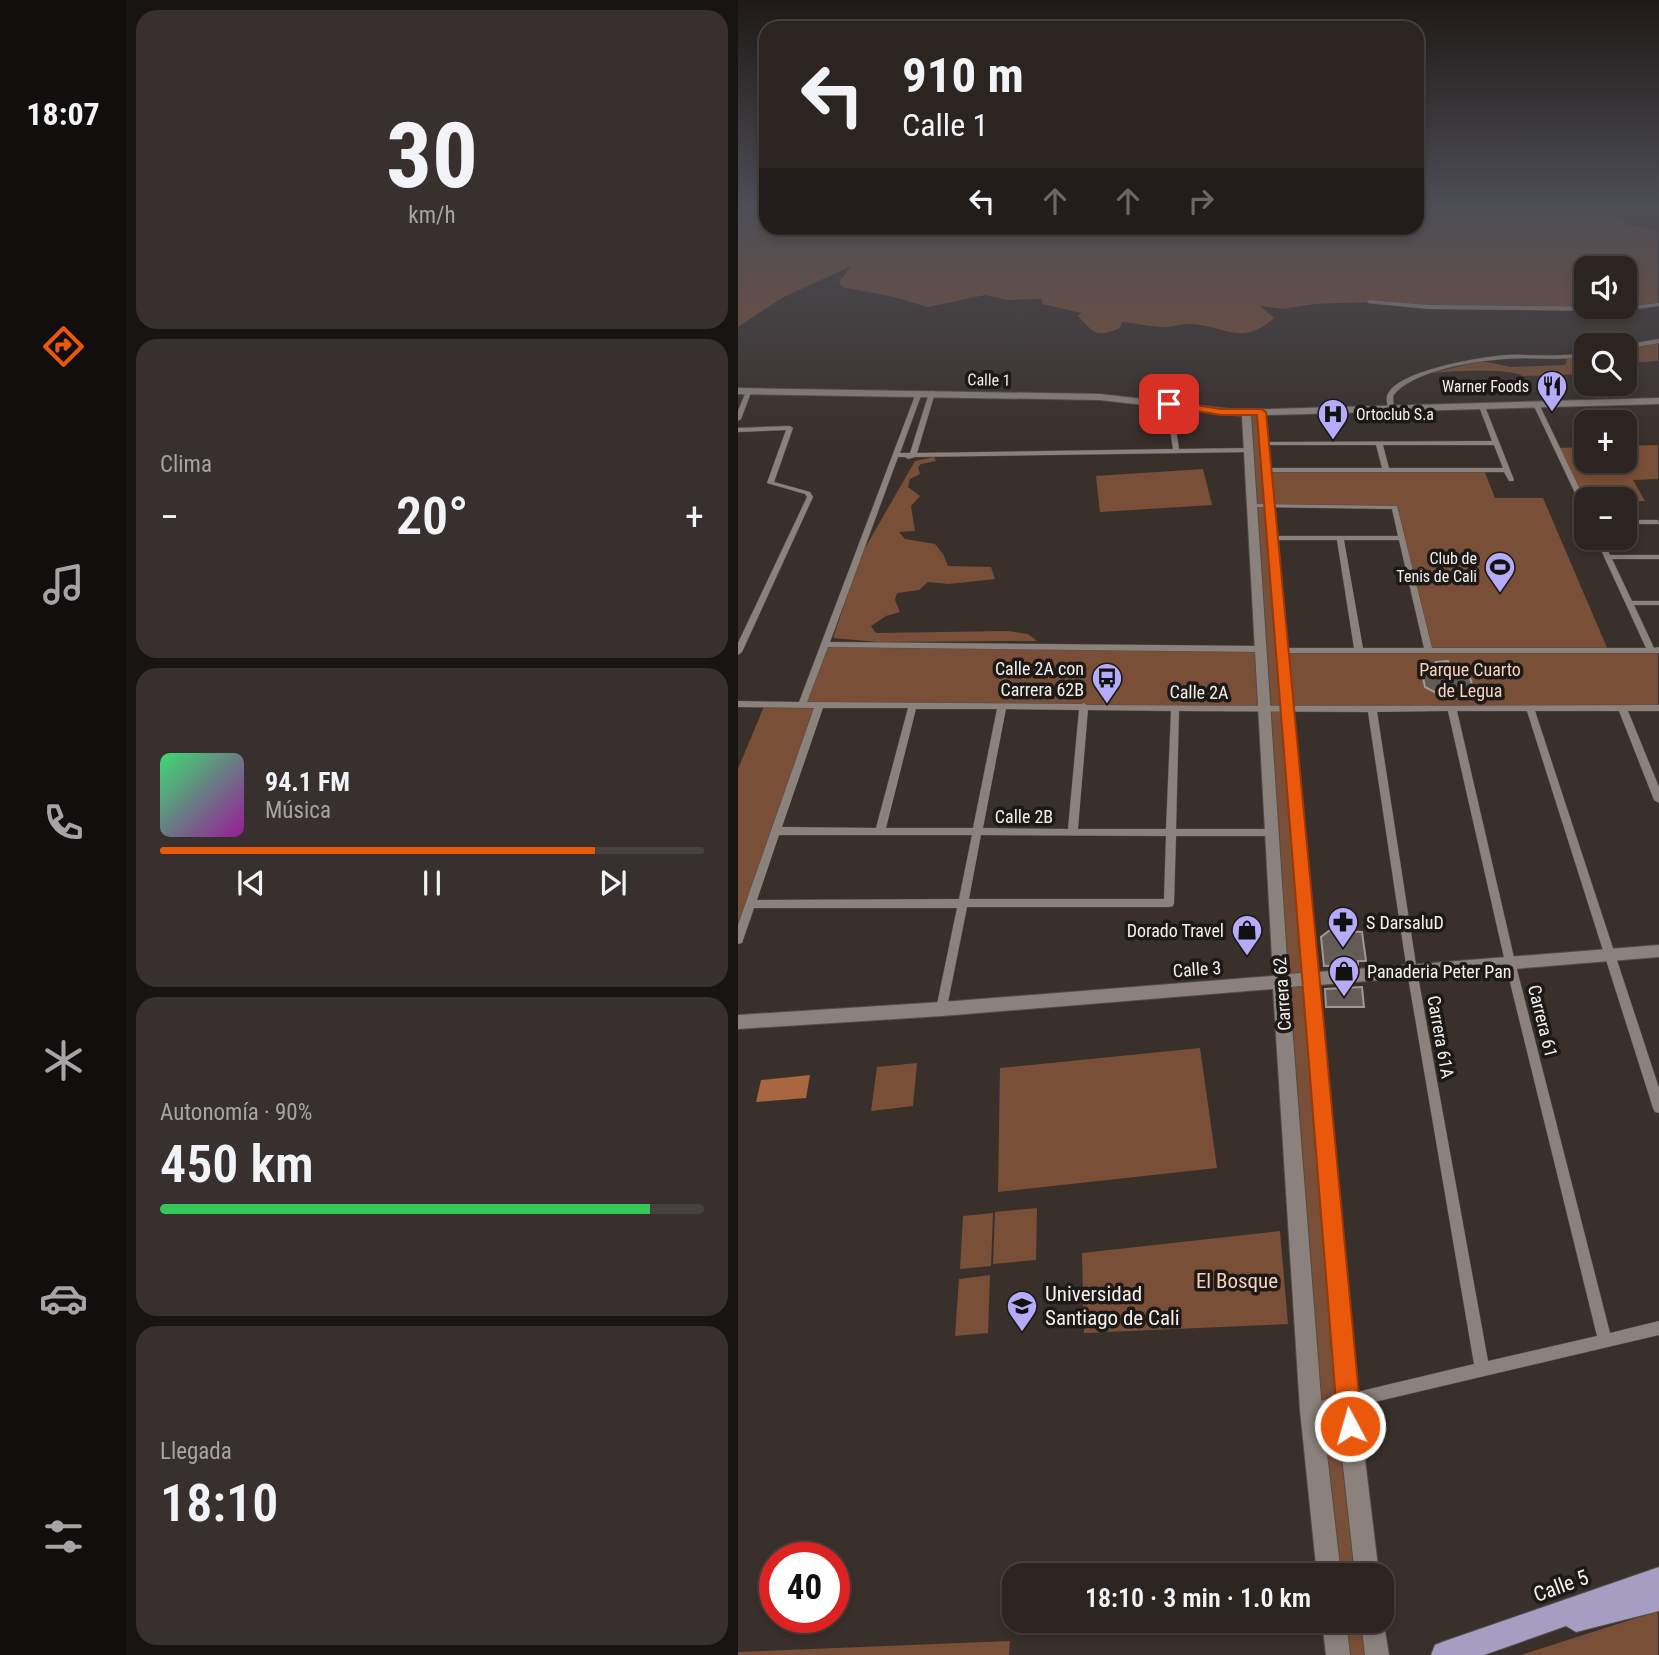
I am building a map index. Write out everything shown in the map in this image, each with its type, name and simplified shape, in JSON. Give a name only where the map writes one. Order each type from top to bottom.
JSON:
[{"type":"main road","name":"Calle 5","points":[[1445,1655],[1658,1580]]},
{"type":"main road","name":"Calle 5","points":[[1481,1642],[1658,1598]]},
{"type":"street","points":[[1370,302],[1428,307],[1622,309],[1658,304]]},
{"type":"street","points":[[1637,345],[1658,341]]},
{"type":"street","points":[[1391,408],[1389,396],[1396,389],[1410,380],[1446,368],[1495,358],[1574,357]]},
{"type":"street","points":[[738,419],[749,390]]},
{"type":"street","name":"Calle 1","points":[[738,391],[1100,397],[1244,413],[1483,409],[1537,405]]},
{"type":"street","points":[[802,704],[919,393]]},
{"type":"street","points":[[891,465],[913,455],[932,393]]},
{"type":"street","name":"Calle 1","points":[[1262,413],[1658,403]]},
{"type":"street","points":[[1169,404],[1176,451]]},
{"type":"street","points":[[1537,405],[1575,487]]},
{"type":"street","points":[[1483,409],[1511,480]]},
{"type":"street","name":"Carrera 62","points":[[1244,413],[1253,506],[1271,833],[1311,1410],[1328,1563]]},
{"type":"street","name":"Carrera 62","points":[[1262,413],[1310,980],[1348,1401],[1366,1563]]},
{"type":"street","points":[[738,430],[790,428],[770,483],[808,493],[810,497],[738,652]]},
{"type":"street","points":[[1263,444],[1497,443]]},
{"type":"street","points":[[1379,444],[1386,469]]},
{"type":"street","points":[[896,455],[1249,450]]},
{"type":"street","points":[[1265,470],[1507,470]]},
{"type":"street","points":[[1253,506],[1395,507],[1428,650]]},
{"type":"street","points":[[1637,522],[1658,522]]},
{"type":"street","points":[[1271,538],[1402,538]]},
{"type":"street","points":[[1339,538],[1359,650]]},
{"type":"street","points":[[1281,651],[1655,650],[1604,550]]},
{"type":"street","points":[[1608,557],[1658,557]]},
{"type":"street","points":[[1258,589],[1276,589]]},
{"type":"street","points":[[1629,603],[1658,603]]},
{"type":"street","points":[[824,645],[1262,649]]},
{"type":"street","name":"Calle 2A","points":[[738,704],[1265,709],[1658,708]]},
{"type":"street","points":[[738,940],[820,704]]},
{"type":"street","points":[[880,831],[913,705]]},
{"type":"street","points":[[942,1009],[1002,706]]},
{"type":"street","points":[[1073,832],[1084,706]]},
{"type":"street","points":[[750,904],[1169,903],[1175,707]]},
{"type":"street","points":[[1530,708],[1658,1108]]},
{"type":"street","name":"Carrera 61A","points":[[1372,709],[1412,971],[1482,1370]]},
{"type":"street","name":"Carrera 61","points":[[1452,709],[1510,962],[1605,1341]]},
{"type":"street","points":[[1623,709],[1658,800]]},
{"type":"street","name":"Calle 2B","points":[[776,831],[1271,833]]},
{"type":"street","name":"Calle 3","points":[[738,1022],[942,1009],[1658,951]]},
{"type":"street","points":[[1311,1410],[1658,1328]]},
{"type":"street","points":[[1335,1633],[1338,1655]]},
{"type":"street","points":[[1374,1633],[1377,1655]]},
{"type":"green space","points":[[738,286],[807,286],[782,298],[738,327]]},
{"type":"green space","points":[[842,286],[1574,286],[1574,307],[1428,307],[1370,302],[1314,304],[1283,309],[1260,306],[1274,318],[1263,327],[1243,333],[1192,324],[1165,327],[1122,322],[1120,328],[1096,333],[1078,316],[1081,313],[1042,304],[1042,299],[1007,300],[985,295],[928,307]]},
{"type":"green space","points":[[1637,286],[1658,286],[1658,304],[1637,307]]},
{"type":"green space","points":[[1658,341],[1658,361],[1637,362],[1637,345]]},
{"type":"green space","points":[[1574,357],[1574,374],[1522,376],[1515,373],[1476,371],[1427,374],[1482,361],[1511,367],[1565,365],[1567,359]]},
{"type":"green space","name":"Parque Cuarto de Legua","points":[[1246,415],[1262,415],[1266,470],[1484,470],[1495,498],[1543,498],[1608,650],[1658,650],[1658,708],[1287,709],[1366,1563],[1328,1563],[1265,709],[820,704],[738,940],[738,769],[765,704],[802,703],[824,644],[1262,649]],"holes":[[[1268,506],[1395,507],[1428,650],[1282,651]]]},
{"type":"green space","points":[[1658,445],[1658,479],[1633,480],[1637,487],[1575,487],[1557,448],[1574,447],[1574,473],[1637,473],[1637,446]]},
{"type":"green space","points":[[934,457],[936,461],[921,464],[918,467],[920,474],[910,479],[908,487],[920,496],[911,506],[915,531],[899,532],[905,539],[935,544],[948,566],[991,567],[995,579],[949,584],[928,582],[919,590],[897,593],[895,600],[900,612],[886,616],[871,626],[876,633],[1008,631],[1028,634],[1037,641],[878,642],[833,638],[861,555],[915,461]]},
{"type":"green space","points":[[1203,469],[1212,505],[1100,512],[1096,476]]},
{"type":"green space","points":[[1637,487],[1645,501],[1637,501]]},
{"type":"green space","points":[[1200,1048],[1217,1168],[998,1192],[1000,1068]]},
{"type":"green space","points":[[917,1063],[913,1106],[871,1111],[877,1067]]},
{"type":"green space","points":[[1037,1208],[1036,1260],[993,1264],[995,1212]]},
{"type":"green space","points":[[993,1213],[991,1266],[960,1269],[963,1216]]},
{"type":"green space","name":"El Bosque","points":[[1280,1231],[1288,1324],[1084,1333],[1082,1253]]},
{"type":"green space","points":[[990,1275],[988,1333],[955,1336],[959,1279]]},
{"type":"green space","points":[[1658,1611],[1658,1655],[1521,1655]]},
{"type":"green space","points":[[1335,1633],[1374,1633],[1377,1655],[1338,1655]]},
{"type":"green space","points":[[1010,1641],[1009,1655],[738,1655],[738,1652]]},
{"type":"shaded area","points":[[810,1075],[806,1098],[756,1102],[761,1080]]},
{"type":"building","points":[[1448,661],[1451,668],[1469,675],[1472,684],[1464,691],[1457,692],[1458,698],[1446,698],[1425,687],[1422,673],[1436,662]]},
{"type":"building","name":"S DarsaluD","points":[[1330,930],[1362,932],[1366,961],[1358,961],[1358,965],[1324,966],[1321,937]]},
{"type":"building","name":"Panaderia Peter Pan","points":[[1362,987],[1364,1007],[1326,1007],[1325,989]]},
{"type":"place","name":"Warner Foods","points":[[1552,413]]},
{"type":"place","name":"Ortoclub S.a","points":[[1333,441]]},
{"type":"place","name":"Club de Tenis de Cali","points":[[1500,594]]},
{"type":"place","name":"Calle 2A con Carrera 62B","points":[[1107,705]]},
{"type":"place","name":"S DarsaluD","points":[[1343,949]]},
{"type":"place","name":"Dorado Travel","points":[[1247,957]]},
{"type":"place","name":"Panaderia Peter Pan","points":[[1344,998]]},
{"type":"place","name":"Universidad Santiago de Cali","points":[[1022,1333]]},
{"type":"route","points":[[1169,404],[1221,412],[1261,412],[1350,1426]]}]
